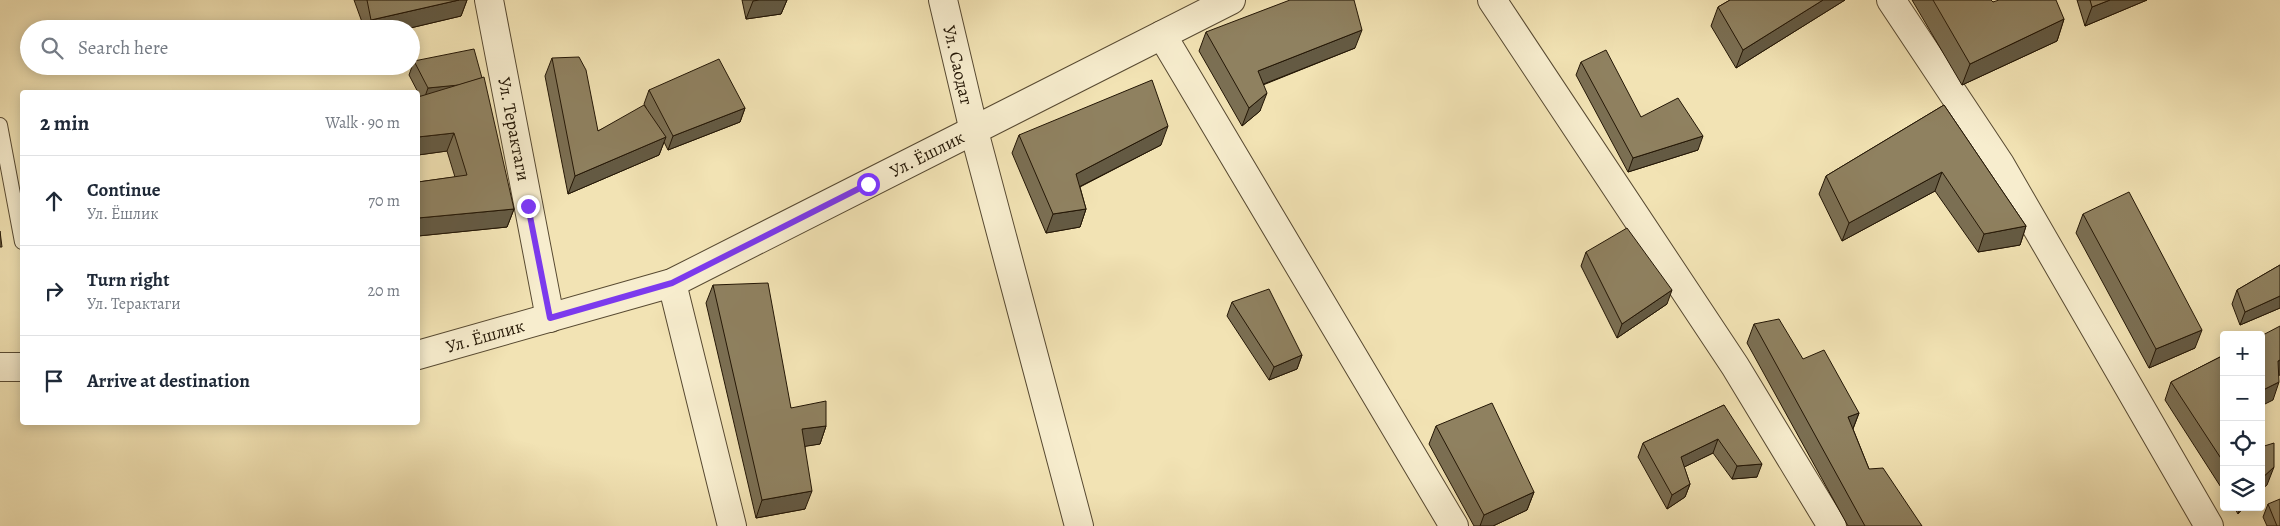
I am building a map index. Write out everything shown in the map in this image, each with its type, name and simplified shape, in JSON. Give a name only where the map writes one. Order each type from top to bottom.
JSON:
[{"type":"street","name":"Ул. Терактаги","points":[[489,0],[550,318]]},
{"type":"street","name":"Ул. Саодат","points":[[943,0],[974,131],[1079,526]]},
{"type":"street","name":"Ул. Ёшлик","points":[[420,354],[672,283],[1231,0]]},
{"type":"street","points":[[1492,0],[1735,366],[1832,526]]},
{"type":"street","points":[[1891,0],[2000,164],[2209,526]]},
{"type":"street","points":[[1162,35],[1454,526]]},
{"type":"street","points":[[672,283],[732,526]]},
{"type":"street","points":[[0,367],[20,366]]},
{"type":"lane","points":[[0,125],[20,231]]},
{"type":"building","points":[[367,0],[459,0],[371,20]]},
{"type":"building","points":[[1290,0],[1354,0],[1362,30],[1258,71],[1267,93],[1249,108],[1206,32]]},
{"type":"building","points":[[1730,0],[1823,0],[1743,50],[1718,7]]},
{"type":"building","points":[[1933,0],[1991,0],[1993,2],[1999,0],[2056,0],[2064,19],[1970,64]]},
{"type":"building","points":[[2090,0],[2110,0],[2092,7]]},
{"type":"building","points":[[474,49],[482,78],[459,85],[428,88],[420,73],[420,60]]},
{"type":"building","points":[[1606,50],[1641,117],[1678,98],[1703,136],[1633,158],[1581,62]]},
{"type":"building","points":[[579,57],[586,70],[598,131],[644,105],[666,137],[575,176],[552,58]]},
{"type":"building","points":[[719,59],[745,108],[673,136],[649,90]]},
{"type":"building","points":[[484,77],[514,209],[420,218],[420,182],[467,175],[454,133],[420,137],[420,96]]},
{"type":"building","points":[[1152,80],[1168,126],[1076,174],[1086,209],[1053,214],[1019,135]]},
{"type":"building","points":[[1944,105],[2026,226],[1984,234],[1942,172],[1849,223],[1826,176]]},
{"type":"building","points":[[2129,192],[2202,330],[2156,349],[2083,214]]},
{"type":"building","points":[[1627,228],[1672,290],[1622,324],[1586,252]]},
{"type":"building","points":[[0,231],[2,247],[0,247]]},
{"type":"building","points":[[2280,265],[2280,296],[2245,312],[2237,290]]},
{"type":"building","points":[[768,283],[791,408],[826,401],[826,426],[802,429],[812,491],[762,500],[713,285]]},
{"type":"building","points":[[1269,289],[1302,355],[1274,367],[1232,302]]},
{"type":"building","points":[[1779,319],[1803,359],[1824,350],[1859,413],[1848,417],[1869,469],[1883,468],[1922,526],[1865,526],[1754,324]]},
{"type":"building","points":[[2280,326],[2279,382],[2265,389],[2265,376],[2265,334]]},
{"type":"building","points":[[2220,357],[2220,457],[2171,382]]},
{"type":"building","points":[[1492,403],[1534,492],[1484,515],[1436,426]]},
{"type":"building","points":[[1724,405],[1762,464],[1737,466],[1718,439],[1681,457],[1690,484],[1672,495],[1643,443]]},
{"type":"building","points":[[2274,443],[2274,467],[2265,475],[2265,466],[2265,446]]},
{"type":"building","points":[[2280,499],[2280,526],[2277,526],[2268,504]]},
{"type":"route","points":[[528,206],[550,318],[672,283],[868,184]]}]
